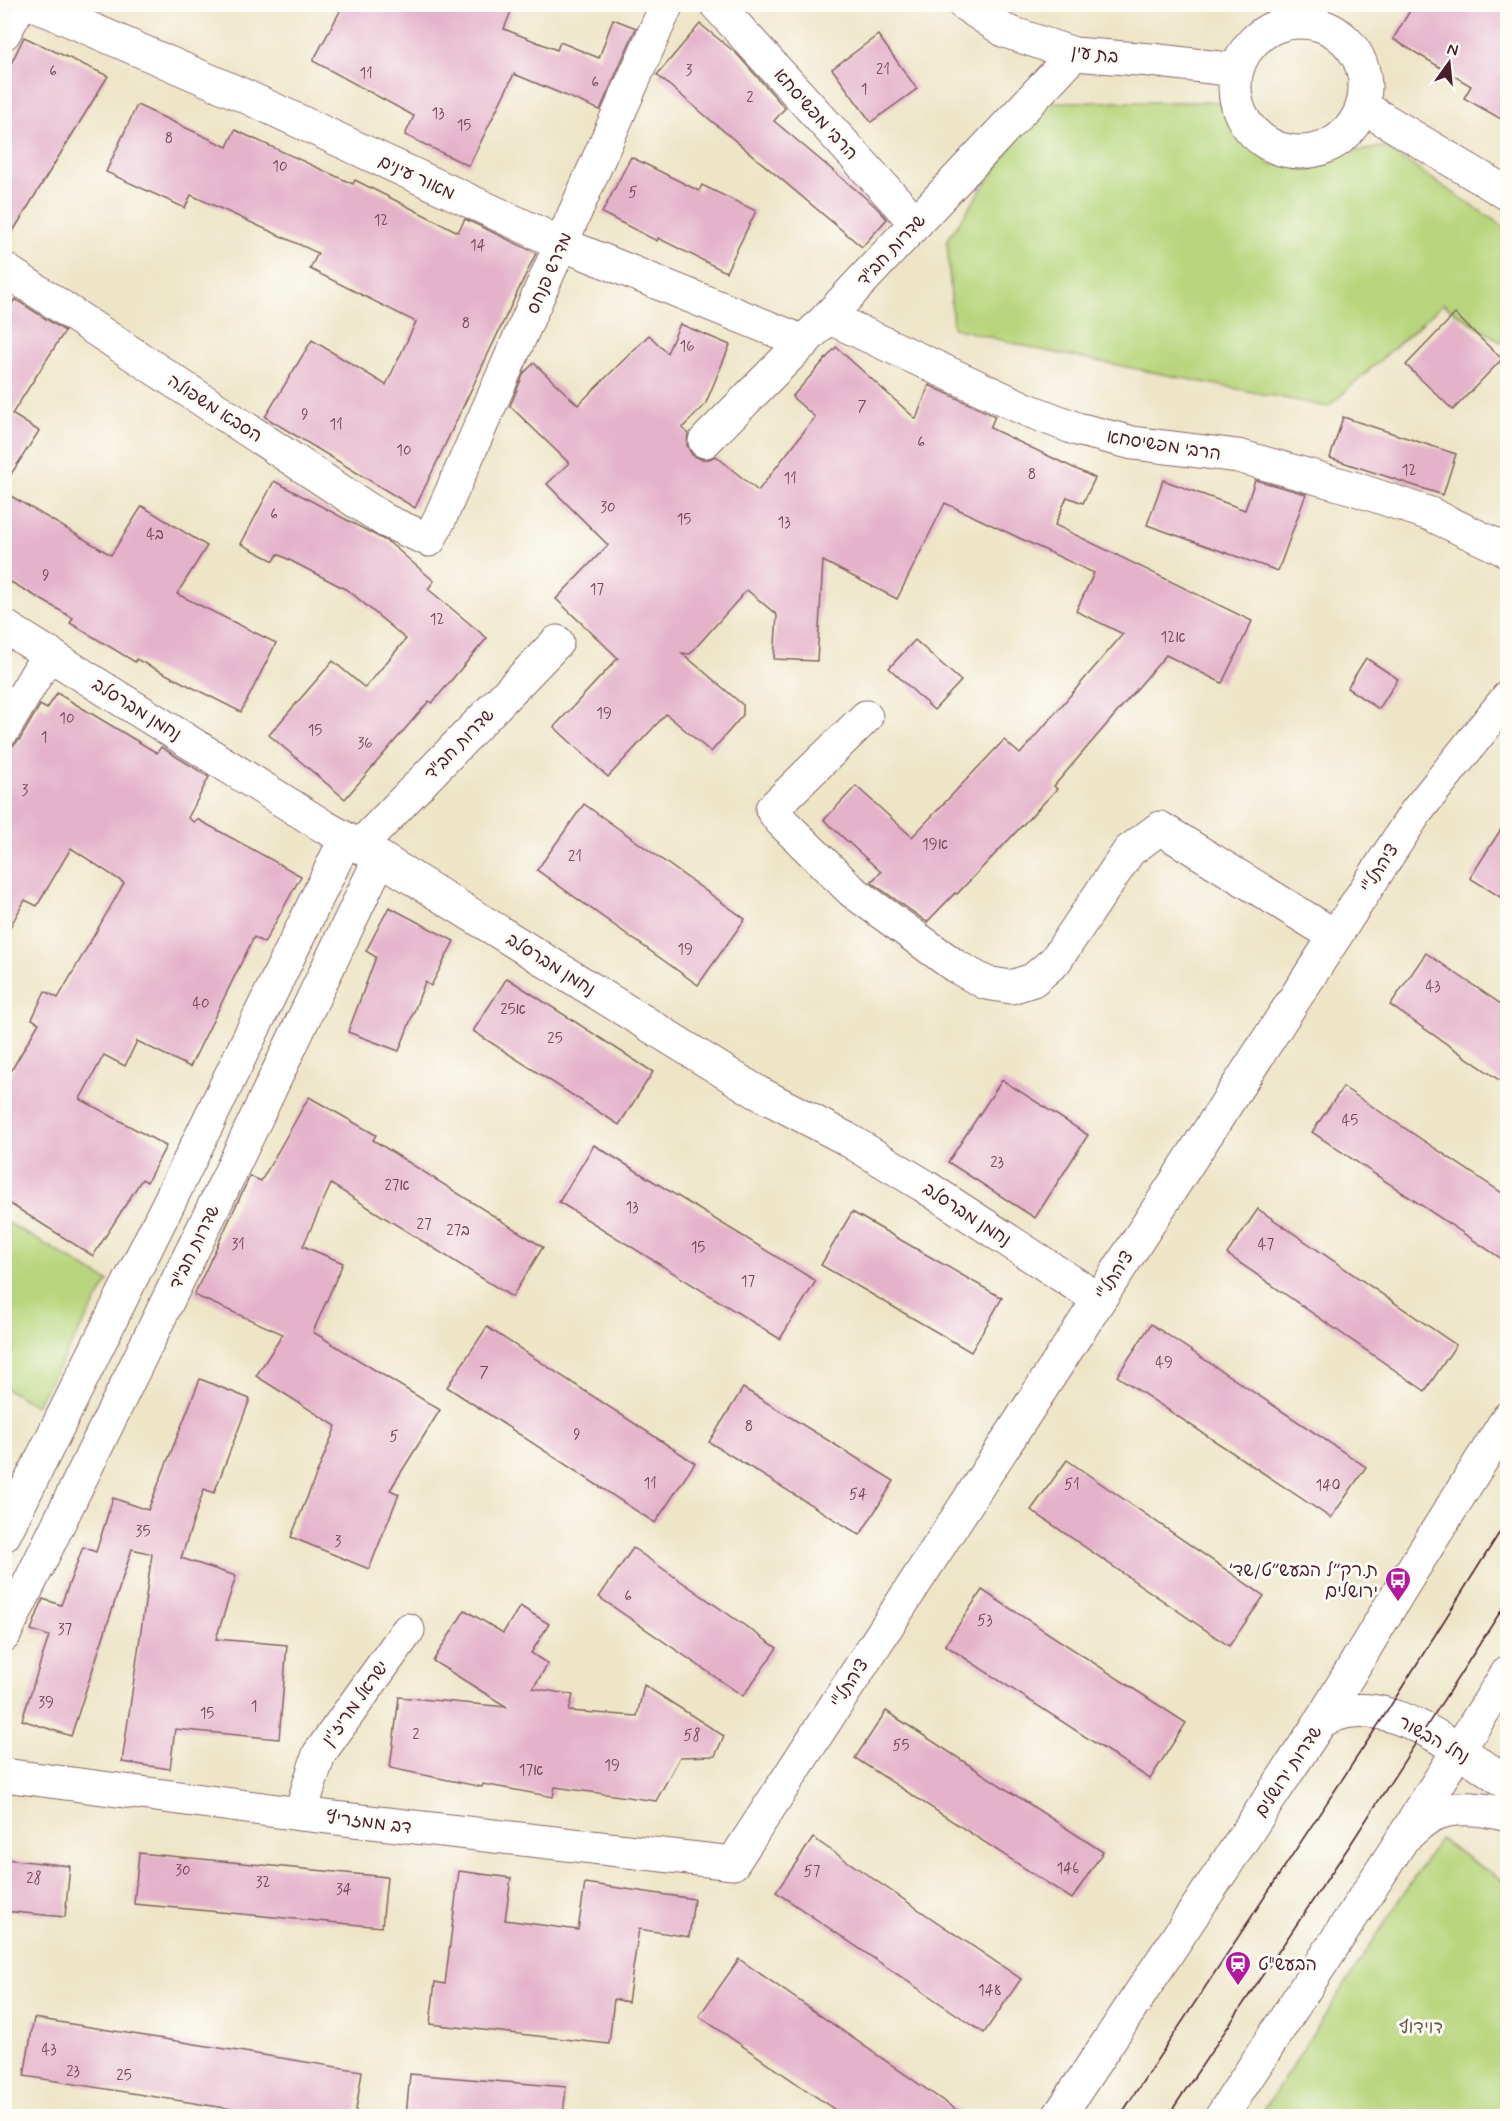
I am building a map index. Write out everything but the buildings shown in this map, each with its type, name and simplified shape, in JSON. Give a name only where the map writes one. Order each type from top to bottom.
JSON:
[{"type":"street","points":[[4,33],[20,4]]},
{"type":"street","name":"מאור עינים","points":[[33,4],[247,97],[562,244],[804,342]]},
{"type":"street","name":"מדרש פנחס","points":[[429,540],[562,244],[666,4]]},
{"type":"street","name":"הרבי מפשיסחא","points":[[716,4],[916,223]]},
{"type":"street","name":"בת עין","points":[[964,4],[1005,31],[1074,54],[1236,70]]},
{"type":"street","points":[[1325,14],[1338,33],[1353,48],[1362,66],[1366,86],[1363,107],[1353,127],[1336,142],[1315,151],[1293,152],[1271,146],[1253,133],[1240,114],[1234,92],[1236,70],[1245,51],[1260,35],[1278,25],[1325,14]]},
{"type":"street","name":"שדרות חב\"ד","points":[[705,441],[828,317],[1074,54]]},
{"type":"street","points":[[1363,107],[1508,194]]},
{"type":"street","name":"הסבא משפולה","points":[[4,269],[386,521],[429,540]]},
{"type":"street","name":"הרבי מפשיסחא","points":[[828,317],[1025,409],[1077,429],[1133,443],[1238,456],[1341,484],[1430,514],[1508,551]]},
{"type":"street","name":"נחמן מברסלב","points":[[4,626],[757,1092],[845,1138],[923,1185],[1098,1299]]},
{"type":"street","name":"שדרות חב\"ד","points":[[4,1535],[187,1167],[362,848],[557,642]]},
{"type":"street","points":[[4,729],[49,653]]},
{"type":"street","name":"ציהתל\"י","points":[[733,1863],[1416,812],[1508,697]]},
{"type":"street","points":[[866,717],[772,809],[780,820],[852,891],[955,966],[986,983],[1011,987],[1033,980],[1055,961],[1129,851],[1160,828],[1335,936]]},
{"type":"street","name":"שדרות חב\"ד","points":[[4,1635],[220,1194],[362,848]]},
{"type":"street","name":"שדרות ירושלים","points":[[1059,2116],[1321,1721],[1508,1418]]},
{"type":"street","name":"ישראל מריז'ין","points":[[300,1814],[318,1754],[408,1630]]},
{"type":"street","points":[[1222,2116],[1508,1672]]},
{"type":"street","name":"נחל הבשור","points":[[1321,1721],[1340,1712],[1353,1710],[1386,1713],[1405,1720],[1459,1749],[1508,1784]]},
{"type":"street","name":"דב ממזריץ","points":[[4,1774],[300,1814],[733,1863]]},
{"type":"street","points":[[1394,1852],[1408,1834],[1433,1815],[1450,1810],[1470,1809],[1508,1815]]},
{"type":"green space","points":[[1042,102],[1218,102],[1269,165],[1384,147],[1507,229],[1507,346],[1443,304],[1328,407],[1041,350],[953,328],[947,240]]},
{"type":"green space","points":[[5,1221],[108,1281],[36,1406],[5,1388]]},
{"type":"green space","name":"דוידוף","points":[[1439,1839],[1507,1884],[1507,2116],[1260,2116]]},
{"type":"tram line","points":[[1120,2116],[1386,1713],[1508,1519]]},
{"type":"tram line","points":[[1168,2116],[1350,1845],[1508,1600]]},
{"type":"place","name":"ת.רק״ל הבעש״ט/שד׳ ירושלים","points":[[1398,1603]]},
{"type":"place","name":"הבעש\"ט","points":[[1238,1987]]}]
